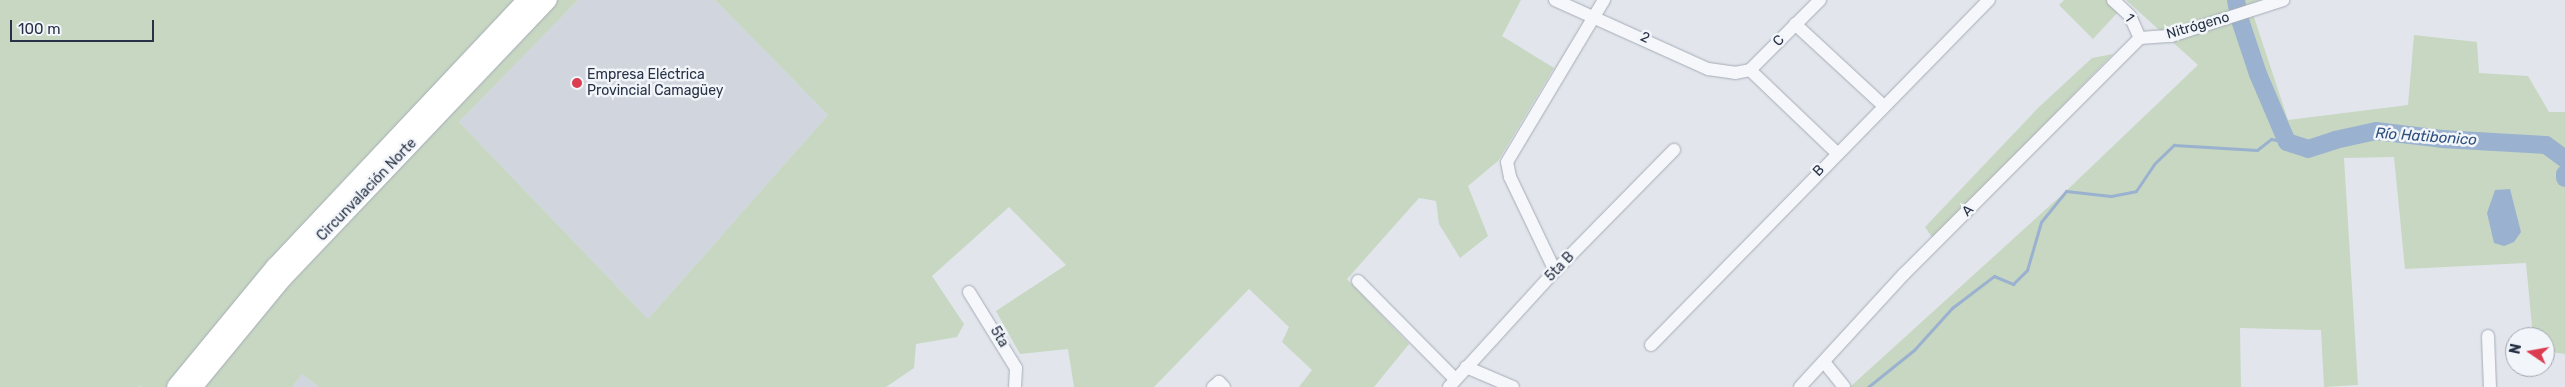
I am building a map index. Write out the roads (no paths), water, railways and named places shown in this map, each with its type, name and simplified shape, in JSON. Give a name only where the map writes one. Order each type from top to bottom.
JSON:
[{"type":"highway","name":"Circunvalación Norte","points":[[176,387],[275,266],[527,0]]},
{"type":"highway","name":"Circunvalación Norte","points":[[193,387],[283,278],[548,0]]},
{"type":"street","name":"2","points":[[1555,0],[1594,15],[1708,69],[1735,73],[1750,70]]},
{"type":"street","points":[[1555,271],[1510,177],[1507,162],[1604,0]]},
{"type":"street","name":"C","points":[[1750,70],[1820,0]]},
{"type":"street","name":"B","points":[[1650,345],[1989,0]]},
{"type":"street","name":"1","points":[[2113,0],[2130,16],[2140,38]]},
{"type":"street","name":"Nitrógeno","points":[[2140,38],[2171,36],[2283,0]]},
{"type":"street","points":[[1795,24],[1884,106]]},
{"type":"street","name":"A","points":[[1800,387],[1904,274],[2140,38]]},
{"type":"street","points":[[1750,70],[1837,153]]},
{"type":"street","name":"5ta B","points":[[1452,383],[1555,271],[1674,150]]},
{"type":"street","points":[[1358,281],[1452,383]]},
{"type":"street","name":"5ta","points":[[969,292],[1016,368],[1015,387]]},
{"type":"street","points":[[2488,336],[2490,387]]},
{"type":"street","points":[[1824,362],[1844,387]]},
{"type":"street","points":[[1466,367],[1513,387]]},
{"type":"street","points":[[1213,387],[1219,382],[1224,387]]},
{"type":"water","points":[[2510,189],[2521,232],[2514,242],[2504,246],[2494,243],[2487,213],[2495,190]]},
{"type":"waterway","name":"Río Hatibonico","points":[[2236,0],[2239,17],[2258,74],[2287,142],[2308,149],[2335,140],[2376,131],[2442,139],[2546,145],[2565,159]]},
{"type":"waterway","points":[[1868,387],[1914,350],[1952,308],[1994,276],[2013,284],[2027,270],[2041,222],[2066,191],[2111,196],[2136,191],[2154,164],[2174,145],[2257,150],[2271,139],[2287,142]]},
{"type":"place","name":"Empresa Eléctrica Provincial Camagüey","points":[[577,83]]}]
